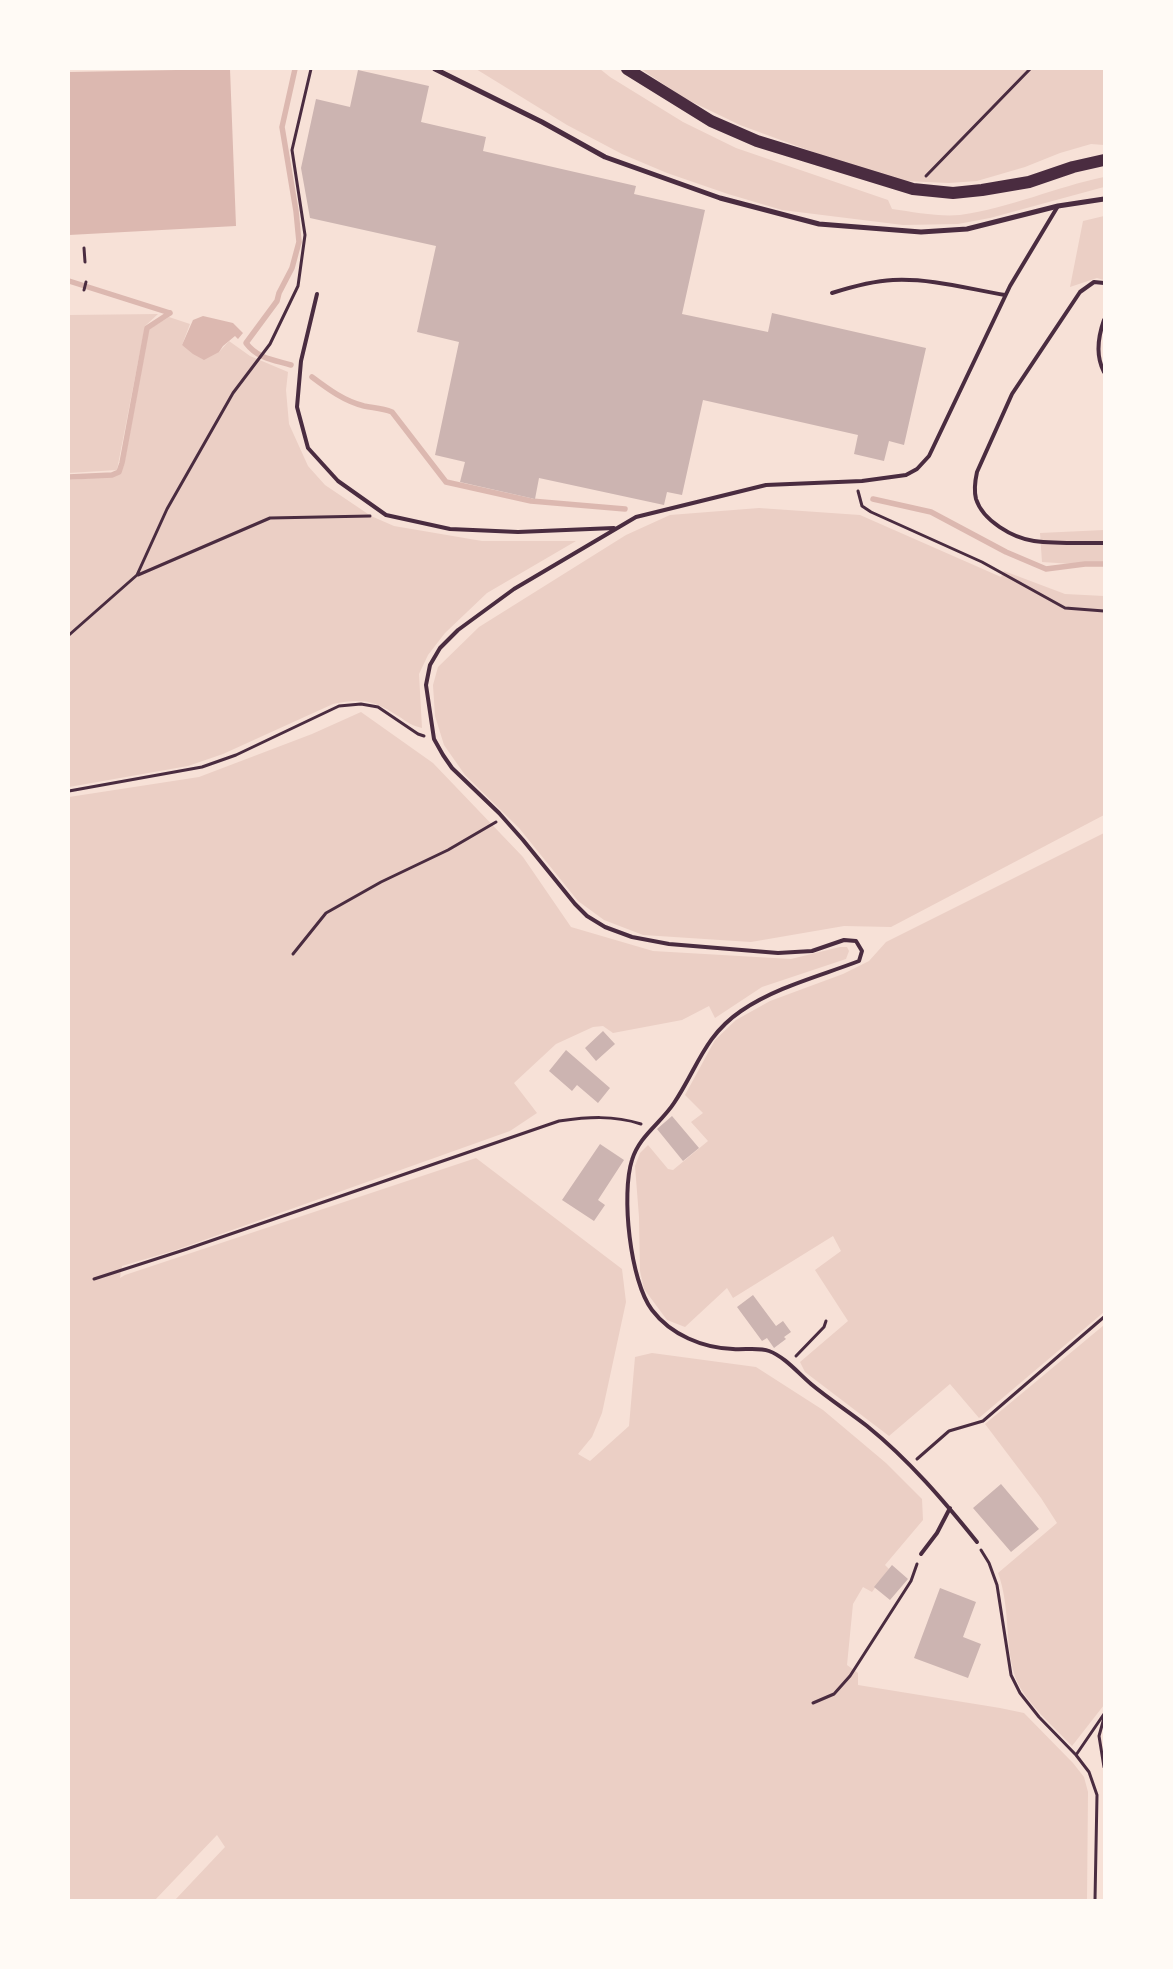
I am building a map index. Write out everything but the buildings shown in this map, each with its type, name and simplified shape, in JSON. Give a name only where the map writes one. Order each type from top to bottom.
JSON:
[{"type":"main road","points":[[627,69],[711,121],[757,141],[900,186],[919,190],[953,193],[982,190],[1029,182],[1073,167],[1104,160]]},
{"type":"street","points":[[435,69],[542,122],[606,157],[720,198],[819,224],[921,232],[967,229],[1058,206],[1104,199]]},
{"type":"lane","points":[[977,1542],[950,1508],[910,1465],[868,1427],[810,1384],[788,1364],[768,1350],[729,1349],[699,1344],[674,1332],[652,1311],[640,1289],[631,1244],[627,1187],[632,1158],[651,1128],[673,1104],[707,1043],[717,1032],[740,1012],[767,995],[859,961],[862,951],[856,941],[844,940],[812,950],[778,952],[669,944],[632,937],[605,927],[587,916],[502,817],[452,768],[434,739],[426,684],[430,665],[440,648],[458,630],[514,589],[636,517],[766,485],[854,482],[906,475],[917,469],[929,456],[1005,295],[1058,206]]},
{"type":"lane","points":[[832,293],[847,288],[893,280],[922,281],[1005,295]]},
{"type":"lane","points":[[1104,283],[1094,282],[1080,292],[1012,394],[977,472],[975,484],[976,500],[987,516],[1001,529],[1032,541],[1104,542]]},
{"type":"lane","points":[[317,294],[301,361],[297,407],[308,448],[338,481],[386,516],[450,528],[518,532],[617,527]]},
{"type":"lane","points":[[1104,320],[1099,335],[1098,353],[1104,372]]},
{"type":"lane","points":[[920,1554],[938,1533],[950,1508]]},
{"type":"path","points":[[137,575],[167,509],[233,393],[268,347],[298,286],[305,235],[292,150],[312,69]]},
{"type":"path","points":[[919,190],[922,180],[1030,69]]},
{"type":"path","points":[[84,248],[85,262]]},
{"type":"path","points":[[84,290],[86,282]]},
{"type":"path","points":[[854,482],[862,506],[871,512],[982,562],[1065,608],[1104,611]]},
{"type":"path","points":[[69,635],[137,575],[270,518],[386,516]]},
{"type":"path","points":[[69,791],[202,767],[236,756],[339,706],[361,704],[378,707],[418,734],[434,739]]},
{"type":"path","points":[[294,954],[326,913],[381,882],[492,826],[502,817]]},
{"type":"path","points":[[94,1279],[188,1250],[559,1121],[588,1117],[623,1118],[651,1128]]},
{"type":"path","points":[[910,1465],[949,1431],[982,1421],[1104,1317]]},
{"type":"path","points":[[788,1364],[824,1328],[826,1321]]},
{"type":"path","points":[[977,1542],[989,1564],[997,1585],[1011,1675],[1020,1693],[1039,1717],[1076,1755],[1089,1772],[1097,1795],[1095,1900]]},
{"type":"path","points":[[813,1703],[834,1694],[850,1676],[911,1580],[920,1554]]},
{"type":"path","points":[[1076,1755],[1104,1716]]},
{"type":"path","points":[[1104,1716],[1099,1736],[1104,1767]]},
{"type":"shaded area","points":[[230,69],[236,226],[69,235],[69,72]]},
{"type":"shaded area","points":[[476,69],[600,69],[683,122],[736,148],[888,200],[892,209],[935,215],[960,215],[997,208],[1104,177],[1104,187],[990,218],[958,224],[903,225],[782,210],[667,173],[622,154],[567,125]]},
{"type":"shaded area","points":[[641,69],[1104,69],[1104,145],[1091,144],[1060,153],[1025,167],[977,181],[949,183],[904,181],[873,174],[740,125],[684,98]]},
{"type":"shaded area","points":[[1104,216],[1104,280],[1097,278],[1070,287],[1083,221]]},
{"type":"shaded area","points":[[158,314],[145,326],[117,470],[69,473],[69,315]]},
{"type":"shaded area","points":[[203,316],[233,323],[243,333],[238,339],[235,336],[219,352],[204,360],[182,345],[193,320]]},
{"type":"shaded area","points":[[169,317],[190,324],[182,345],[219,352],[229,341],[250,356],[288,372],[286,390],[289,424],[308,466],[325,485],[371,516],[394,526],[482,541],[576,541],[487,593],[445,633],[428,655],[419,674],[422,728],[412,725],[390,711],[374,704],[359,701],[343,702],[333,704],[223,754],[188,766],[69,787],[69,480],[116,476],[121,472],[124,465],[149,329]]},
{"type":"shaded area","points":[[759,508],[860,515],[1001,577],[1004,571],[1065,594],[1104,596],[1104,815],[891,927],[844,926],[751,942],[643,935],[604,920],[578,901],[519,828],[465,775],[444,745],[435,716],[433,685],[438,667],[479,627],[626,535],[670,515]]},
{"type":"shaded area","points":[[1104,530],[1104,566],[1042,562],[1040,533]]},
{"type":"shaded area","points":[[361,712],[433,763],[523,857],[571,927],[653,951],[791,959],[847,947],[849,951],[846,959],[762,987],[715,1018],[709,1006],[682,1020],[613,1033],[603,1026],[593,1027],[556,1044],[514,1083],[537,1113],[510,1131],[176,1250],[122,1266],[120,1278],[476,1158],[622,1269],[626,1302],[602,1413],[592,1437],[578,1454],[590,1461],[629,1426],[635,1357],[652,1353],[756,1367],[823,1410],[886,1463],[922,1499],[923,1520],[885,1565],[889,1569],[872,1592],[863,1587],[853,1604],[847,1665],[858,1673],[858,1685],[1024,1713],[1073,1763],[1084,1777],[1088,1792],[1087,1900],[175,1900],[225,1847],[217,1835],[155,1900],[69,1900],[69,797],[199,777],[312,734]]},
{"type":"shaded area","points":[[1104,833],[1104,1312],[979,1418],[950,1384],[889,1436],[805,1372],[800,1362],[848,1321],[815,1270],[841,1251],[833,1236],[733,1298],[727,1288],[685,1327],[667,1320],[644,1289],[640,1271],[639,1217],[635,1166],[640,1153],[648,1145],[668,1169],[673,1170],[708,1141],[691,1122],[703,1113],[685,1095],[715,1040],[736,1020],[770,1001],[843,974],[869,961],[886,942]]},
{"type":"shaded area","points":[[1104,1325],[1104,1705],[1072,1746],[1033,1706],[1016,1679],[1010,1653],[1005,1600],[998,1573],[1057,1523],[1041,1498],[985,1424]]},
{"type":"waterway","points":[[291,365],[261,356],[246,343],[277,301],[292,268],[299,242],[296,211],[282,127],[295,69]]},
{"type":"waterway","points":[[69,281],[170,313]]},
{"type":"waterway","points":[[69,477],[112,475],[119,472],[147,328],[170,313]]},
{"type":"waterway","points":[[312,377],[343,398],[364,406],[392,412],[446,482],[531,501],[625,509]]},
{"type":"waterway","points":[[873,499],[931,512],[1006,552],[1046,569],[1085,564],[1104,564]]}]
